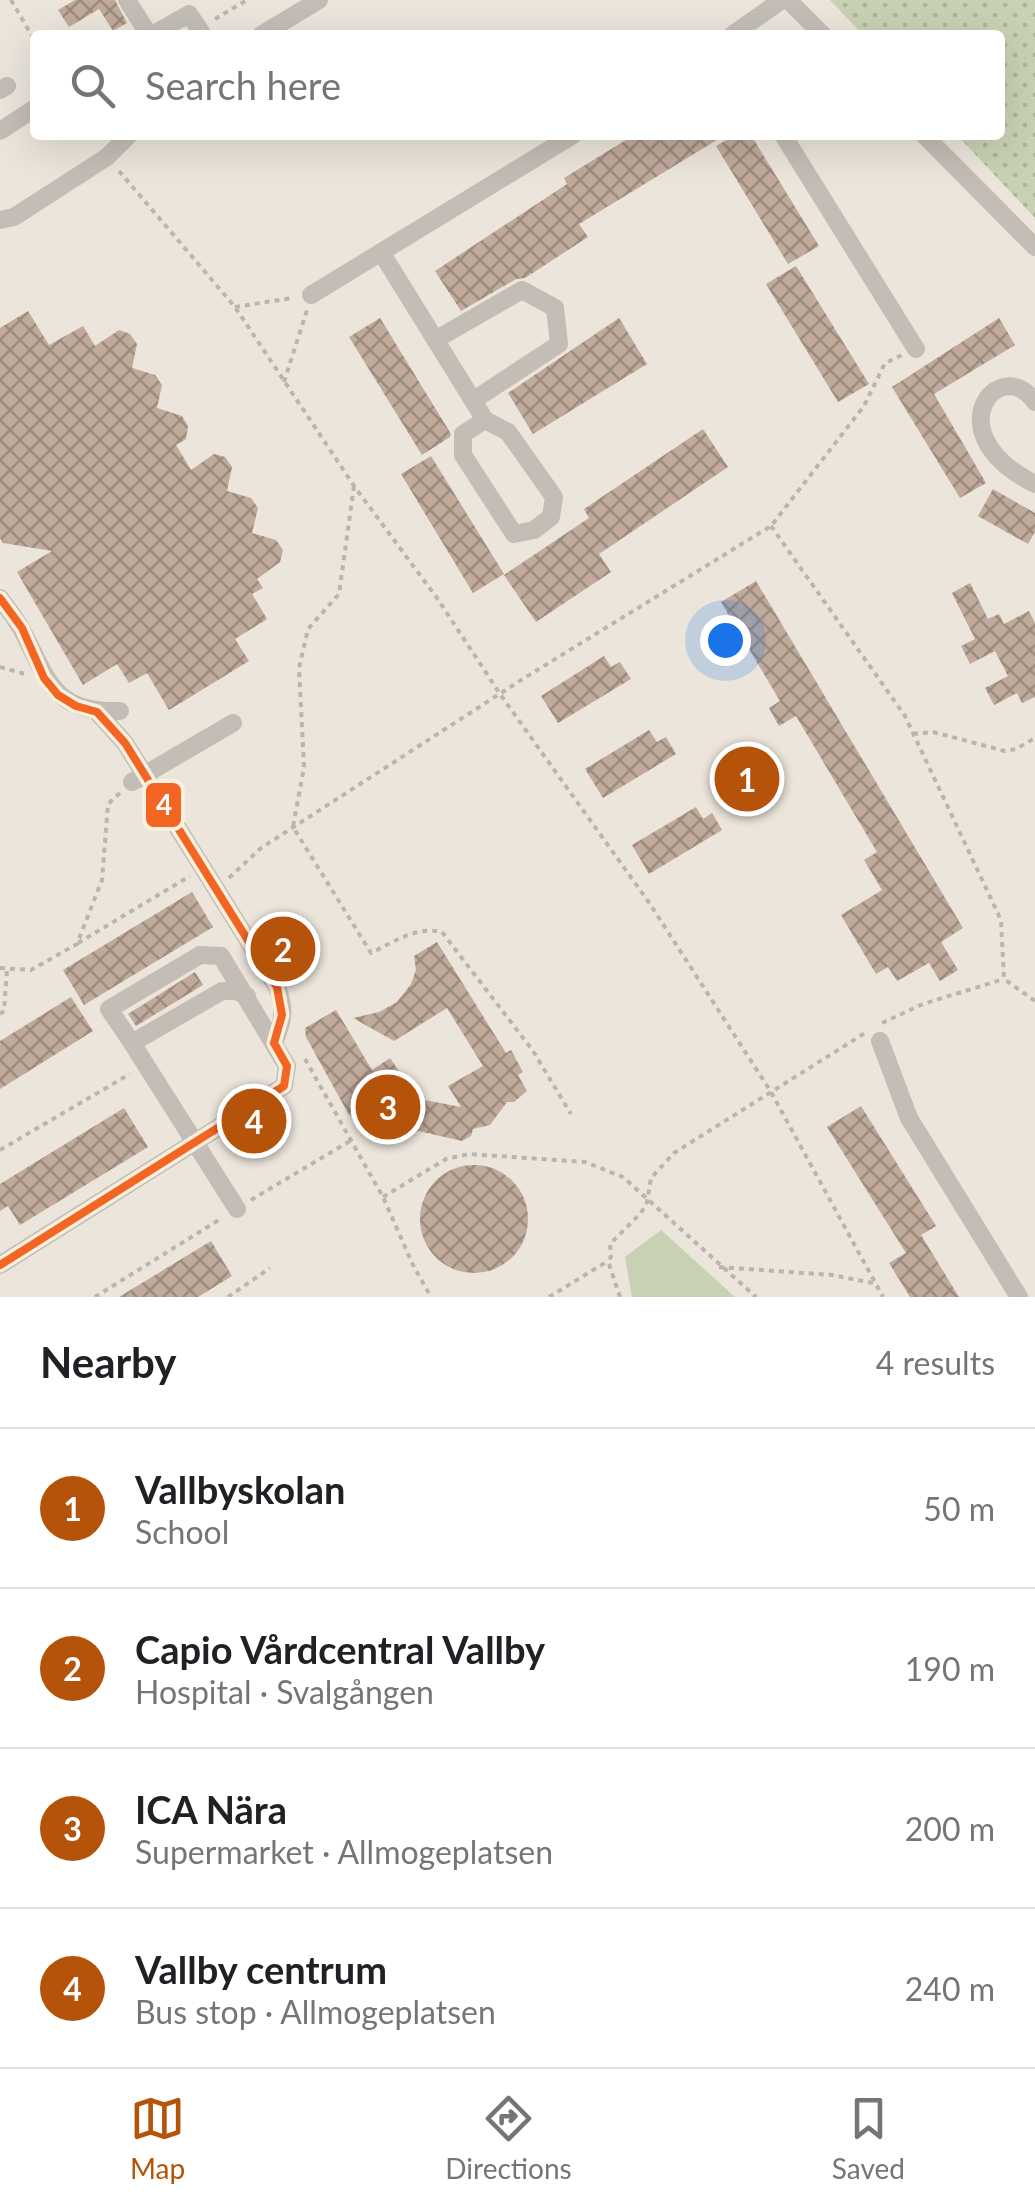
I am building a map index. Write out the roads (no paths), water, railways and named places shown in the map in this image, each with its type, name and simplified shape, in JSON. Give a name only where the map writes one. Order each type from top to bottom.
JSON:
[{"type":"street","points":[[127,0],[147,30]]},
{"type":"street","points":[[267,30],[292,7],[319,0]]},
{"type":"street","points":[[740,30],[785,0],[818,30]]},
{"type":"street","points":[[159,30],[189,14],[200,30]]},
{"type":"street","points":[[0,131],[30,111]]},
{"type":"street","points":[[0,220],[14,217],[107,157],[124,140]]},
{"type":"street","points":[[311,296],[564,140]]},
{"type":"street","points":[[786,140],[916,349]]},
{"type":"street","points":[[929,140],[1035,248]]},
{"type":"street","points":[[381,252],[485,420],[508,432],[554,497],[550,517],[534,530],[514,534],[463,455],[463,434],[485,420]]},
{"type":"street","points":[[435,340],[522,290],[555,308],[559,344],[474,400]]},
{"type":"street","points":[[1035,402],[1020,389],[1000,388],[980,405],[979,420],[983,436],[998,459],[1035,484]]},
{"type":"street","points":[[0,598],[22,628],[44,678],[58,695],[97,712],[120,712]]},
{"type":"street","points":[[97,712],[126,742],[138,778],[214,886],[277,988],[284,1006],[274,1043]]},
{"type":"street","points":[[138,778],[232,723]]},
{"type":"street","points":[[0,1265],[194,1144],[284,1086],[287,1066],[248,996],[222,956],[200,955],[110,1010],[194,1144],[237,1209]]},
{"type":"street","points":[[132,1043],[222,991],[236,990],[248,996]]},
{"type":"street","points":[[880,1041],[909,1118],[1019,1297]]},
{"type":"place","name":"Vallbyskolan","points":[[747,779]]},
{"type":"place","name":"Capio Vårdcentral Vallby","points":[[283,949]]},
{"type":"place","name":"ICA Nära","points":[[388,1107]]},
{"type":"place","name":"Vallby centrum","points":[[254,1121]]}]
